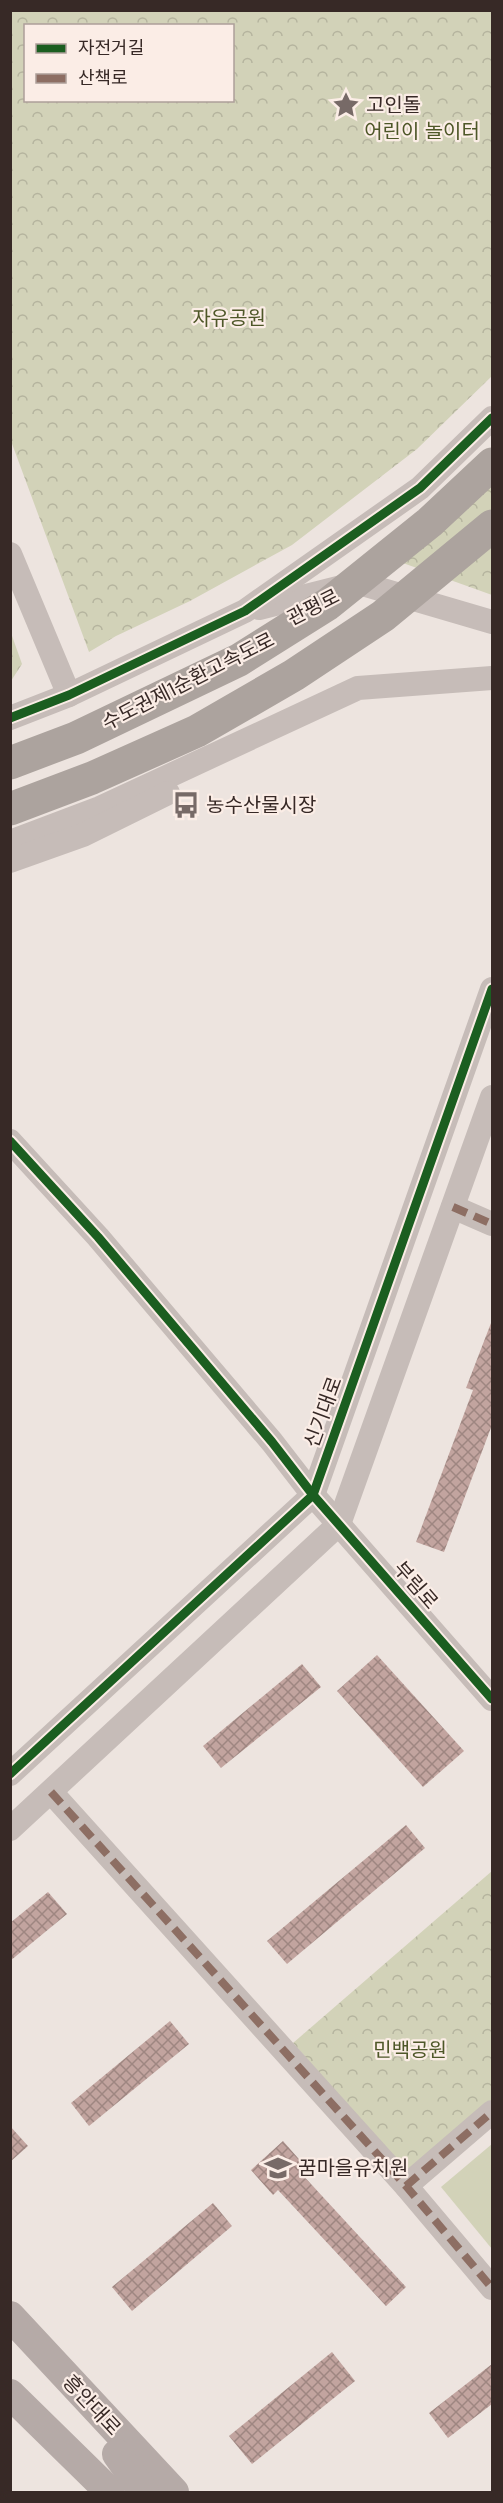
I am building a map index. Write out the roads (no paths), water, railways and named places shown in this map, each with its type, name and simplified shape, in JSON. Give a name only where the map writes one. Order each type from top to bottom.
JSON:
[{"type":"highway","name":"수도권제1순환고속도로","points":[[10,763],[76,738],[239,660],[328,604],[430,522],[492,464]]},
{"type":"highway","points":[[10,809],[92,778],[197,731],[294,675],[383,616],[492,526]]},
{"type":"main road","name":"흥안대로","points":[[10,2316],[174,2493]]},
{"type":"main road","points":[[51,2361],[144,2493]]},
{"type":"main road","points":[[10,2394],[86,2493]]},
{"type":"main road","points":[[10,2394],[110,2493]]},
{"type":"street","points":[[10,718],[69,695],[245,611],[420,488],[492,418]]},
{"type":"street","points":[[245,611],[359,583],[492,453]]},
{"type":"street","points":[[10,554],[69,695]]},
{"type":"street","name":"관평로","points":[[10,750],[67,727],[212,659],[359,583],[492,622]]},
{"type":"street","points":[[10,842],[100,808],[358,688],[492,678]]},
{"type":"street","points":[[10,861],[83,835],[131,813],[358,688]]},
{"type":"street","name":"신기대로","points":[[10,1774],[313,1495],[492,988]]},
{"type":"street","points":[[10,1829],[339,1524],[492,1097]]},
{"type":"street","name":"부림로","points":[[15,1155],[98,1237],[272,1442],[313,1495],[492,1698]]},
{"type":"street","points":[[453,1207],[492,1224]]},
{"type":"street","points":[[51,1792],[406,2186],[492,2288]]},
{"type":"street","points":[[406,2186],[492,2112]]},
{"type":"place","name":"고인돌","points":[[346,105]]},
{"type":"place","name":"농수산물시장","points":[[186,805]]},
{"type":"place","name":"꿈마을유치원","points":[[278,2168]]},
{"type":"park label","name":"어린이 놀이터","points":[[422,131]]},
{"type":"park label","name":"자유공원","points":[[229,318]]},
{"type":"park label","name":"민백공원","points":[[410,2050]]}]
